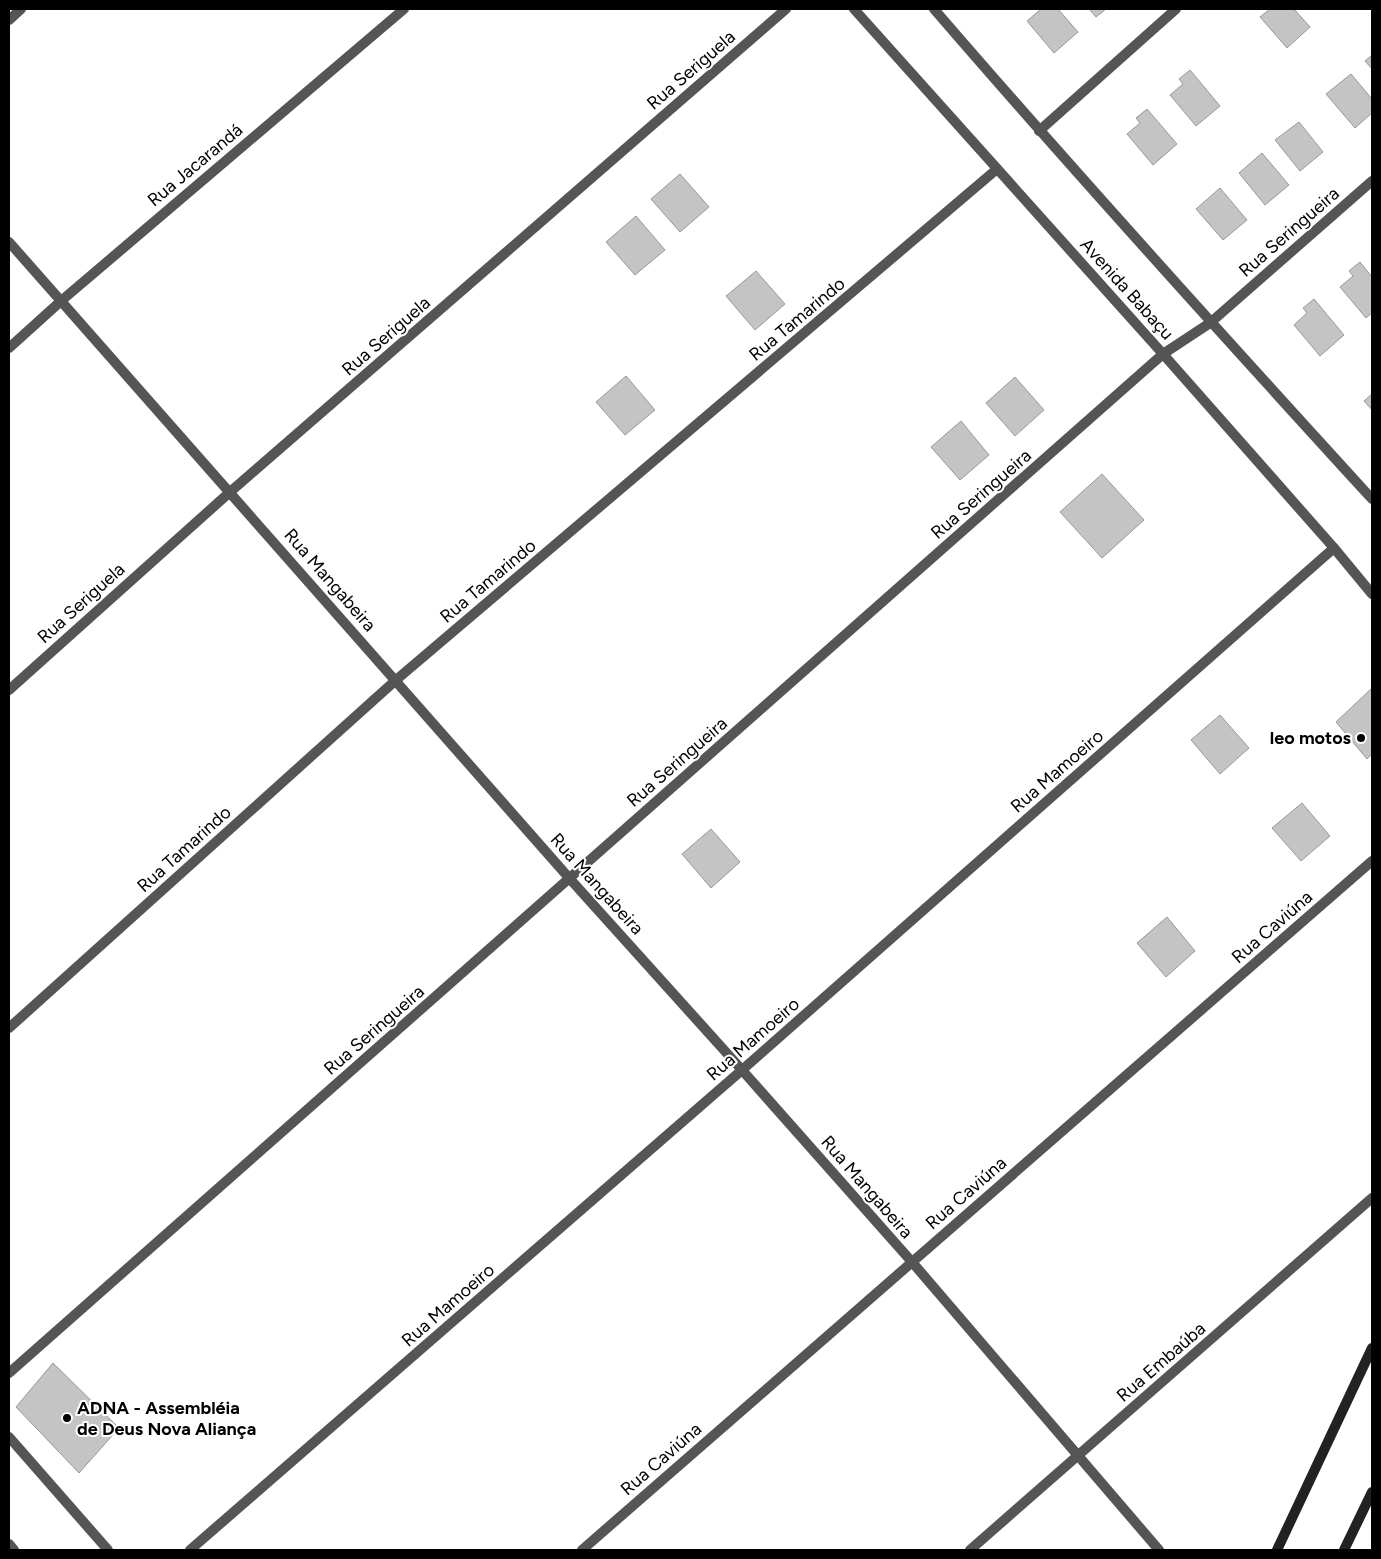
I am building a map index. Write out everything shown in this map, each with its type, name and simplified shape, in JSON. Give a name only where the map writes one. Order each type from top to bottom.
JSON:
[{"type":"main road","points":[[1277,1550],[1372,1348]]},
{"type":"main road","points":[[1344,1550],[1372,1492]]},
{"type":"street","points":[[9,20],[21,9]]},
{"type":"street","name":"Rua Jacarandá","points":[[9,348],[61,301],[404,9]]},
{"type":"street","name":"Rua Seriguela","points":[[9,690],[230,492],[786,9]]},
{"type":"street","name":"Avenida Babaçu","points":[[854,9],[1163,354],[1334,548],[1372,594]]},
{"type":"street","points":[[934,9],[1039,131],[1210,323],[1372,499]]},
{"type":"street","points":[[1039,131],[1176,9]]},
{"type":"street","name":"Rua Tamarindo","points":[[9,1028],[396,680],[998,170]]},
{"type":"street","name":"Rua Seringueira","points":[[9,1374],[1163,354],[1210,323],[1372,181]]},
{"type":"street","name":"Rua Mangabeira","points":[[9,242],[570,879],[912,1262],[1159,1550]]},
{"type":"street","name":"Rua Mamoeiro","points":[[190,1550],[742,1070],[1334,548]]},
{"type":"street","name":"Rua Caviúna","points":[[582,1550],[1372,861]]},
{"type":"street","name":"Rua Embaúba","points":[[970,1550],[1372,1198]]},
{"type":"street","points":[[9,1437],[108,1550]]},
{"type":"street","points":[[9,1544],[14,1550]]},
{"type":"building","points":[[1041,9],[1058,9],[1078,32],[1054,53],[1027,21]]},
{"type":"building","points":[[1089,9],[1106,9],[1096,17]]},
{"type":"building","points":[[1270,9],[1294,9],[1310,27],[1287,48],[1260,17]]},
{"type":"building","points":[[1372,55],[1372,69],[1365,61]]},
{"type":"building","points":[[1190,70],[1220,106],[1196,126],[1170,95],[1183,84],[1179,79]]},
{"type":"building","points":[[1351,74],[1372,99],[1372,113],[1355,128],[1326,94]]},
{"type":"building","points":[[1147,109],[1177,144],[1153,165],[1127,134],[1140,123],[1136,118]]},
{"type":"building","points":[[1299,122],[1323,152],[1300,171],[1275,140]]},
{"type":"building","points":[[1262,153],[1289,185],[1265,205],[1239,173]]},
{"type":"building","points":[[680,174],[709,207],[680,232],[651,199]]},
{"type":"building","points":[[1220,188],[1247,220],[1223,240],[1196,209]]},
{"type":"building","points":[[636,216],[665,250],[635,275],[606,242]]},
{"type":"building","points":[[1360,262],[1372,277],[1372,313],[1366,318],[1340,287],[1353,276],[1349,271]]},
{"type":"building","points":[[756,271],[785,304],[755,330],[726,296]]},
{"type":"building","points":[[1314,299],[1344,335],[1320,356],[1294,325],[1307,313],[1303,308]]},
{"type":"building","points":[[626,376],[655,410],[625,435],[596,402]]},
{"type":"building","points":[[1015,377],[1044,410],[1015,436],[986,403]]},
{"type":"building","points":[[1372,394],[1372,410],[1364,401]]},
{"type":"building","points":[[961,421],[989,455],[960,480],[931,447]]},
{"type":"building","points":[[1102,474],[1144,520],[1102,558],[1060,512]]},
{"type":"building","name":"leo motos","points":[[1372,688],[1372,754],[1367,759],[1336,722]]},
{"type":"building","points":[[1220,715],[1249,748],[1220,774],[1191,740]]},
{"type":"building","points":[[1302,803],[1330,836],[1301,861],[1272,828]]},
{"type":"building","points":[[711,829],[740,862],[711,888],[682,854]]},
{"type":"building","points":[[1167,917],[1195,951],[1166,977],[1137,943]]},
{"type":"building","name":"ADNA - Assembléia de Deus Nova Aliança","points":[[53,1363],[119,1428],[79,1473],[16,1407]]},
{"type":"place","name":"leo motos","points":[[1361,738]]},
{"type":"place","name":"ADNA - Assembléia de Deus Nova Aliança","points":[[67,1418]]}]
